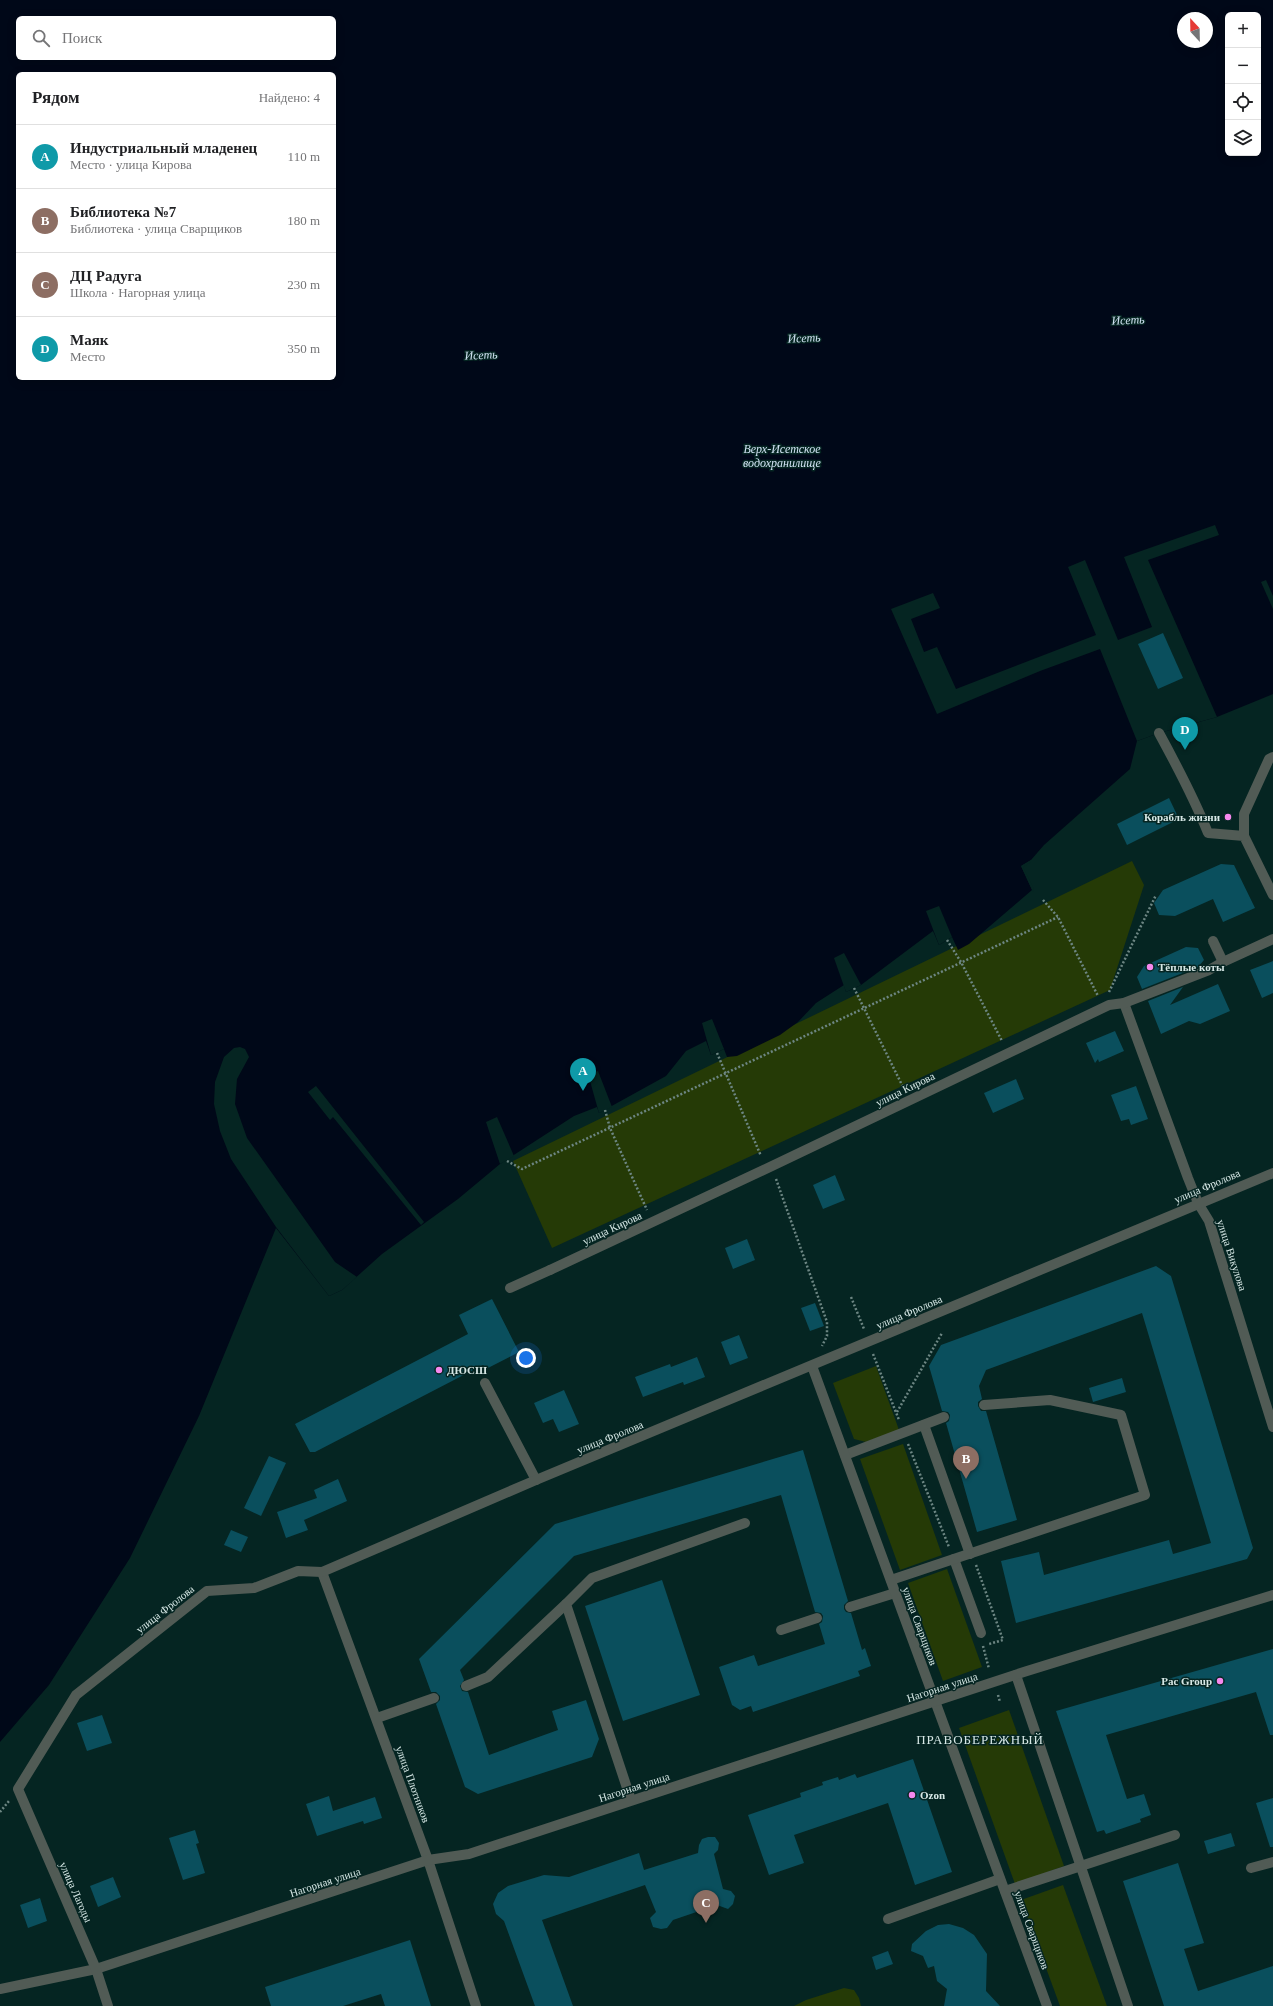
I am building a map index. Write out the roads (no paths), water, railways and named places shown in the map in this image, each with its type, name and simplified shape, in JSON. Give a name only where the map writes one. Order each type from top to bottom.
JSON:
[{"type":"street","points":[[1159,733],[1184,783],[1191,792],[1208,833],[1244,836]]},
{"type":"street","points":[[1273,757],[1268,759],[1244,814],[1244,836],[1273,895]]},
{"type":"street","name":"улица Кирова","points":[[510,1288],[772,1166],[1109,1005],[1124,1003],[1210,970],[1223,962],[1273,939]]},
{"type":"street","points":[[1213,942],[1223,962]]},
{"type":"street","name":"улица Викулова","points":[[1124,1003],[1198,1203],[1209,1221],[1273,1427]]},
{"type":"street","name":"улица Фролова","points":[[18,1789],[76,1695],[207,1591],[254,1588],[298,1570],[322,1572],[536,1480],[1273,1173]]},
{"type":"street","name":"улица Сварщиков","points":[[812,1366],[1047,2006]]},
{"type":"street","points":[[485,1383],[536,1480]]},
{"type":"street","points":[[891,1580],[1145,1495],[1121,1415],[1050,1400],[984,1405]]},
{"type":"street","points":[[844,1455],[944,1417]]},
{"type":"street","points":[[924,1425],[970,1554]]},
{"type":"street","points":[[466,1686],[488,1677],[592,1578],[745,1523]]},
{"type":"street","points":[[954,1559],[982,1633]]},
{"type":"street","name":"улица Плотников","points":[[322,1572],[428,1860],[476,2006]]},
{"type":"street","points":[[850,1607],[895,1593]]},
{"type":"street","name":"Нагорная улица","points":[[0,1989],[96,1969],[428,1860],[469,1854],[1016,1675],[1273,1595]]},
{"type":"street","points":[[566,1604],[631,1800]]},
{"type":"street","points":[[780,1630],[817,1618]]},
{"type":"street","points":[[1016,1675],[1128,2006]]},
{"type":"street","points":[[377,1718],[434,1698]]},
{"type":"street","name":"улица Лагоды","points":[[18,1789],[96,1969],[108,2006]]},
{"type":"street","points":[[1005,1891],[1174,1835]]},
{"type":"street","points":[[1250,1868],[1273,1862]]},
{"type":"street","points":[[888,1919],[1000,1880]]},
{"type":"water","name":"Верх-Исетское водохранилище","points":[[0,0],[1273,0],[1273,694],[1217,717],[1159,733],[1137,741],[1130,769],[1044,845],[1031,860],[1021,866],[1032,890],[969,944],[958,950],[952,937],[939,945],[933,931],[861,985],[846,992],[844,985],[816,1003],[798,1022],[780,1035],[737,1056],[727,1057],[724,1049],[711,1055],[706,1041],[686,1051],[666,1076],[599,1113],[597,1107],[574,1116],[500,1164],[458,1199],[382,1254],[342,1290],[329,1296],[276,1228],[199,1416],[130,1558],[49,1685],[0,1742]]},
{"type":"place","name":"Маяк","points":[[1185,750]]},
{"type":"place","name":"Корабль жизни","points":[[1228,817]]},
{"type":"place","name":"Тёплые коты","points":[[1150,967]]},
{"type":"place","name":"Индустриальный младенец","points":[[583,1091]]},
{"type":"place","name":"ДЮСШ","points":[[439,1370]]},
{"type":"place","name":"Библиотека №7","points":[[966,1479]]},
{"type":"place","name":"Pac Group","points":[[1220,1681]]},
{"type":"place","name":"Ozon","points":[[912,1795]]},
{"type":"place","name":"ДЦ Радуга","points":[[706,1923]]},
{"type":"district","name":"ПРАВОБЕРЕЖНЫЙ","points":[[980,1739]]},
{"type":"water label","name":"Исеть","points":[[1128,320]]},
{"type":"water label","name":"Исеть","points":[[804,338]]},
{"type":"water label","name":"Исеть","points":[[481,355]]}]
